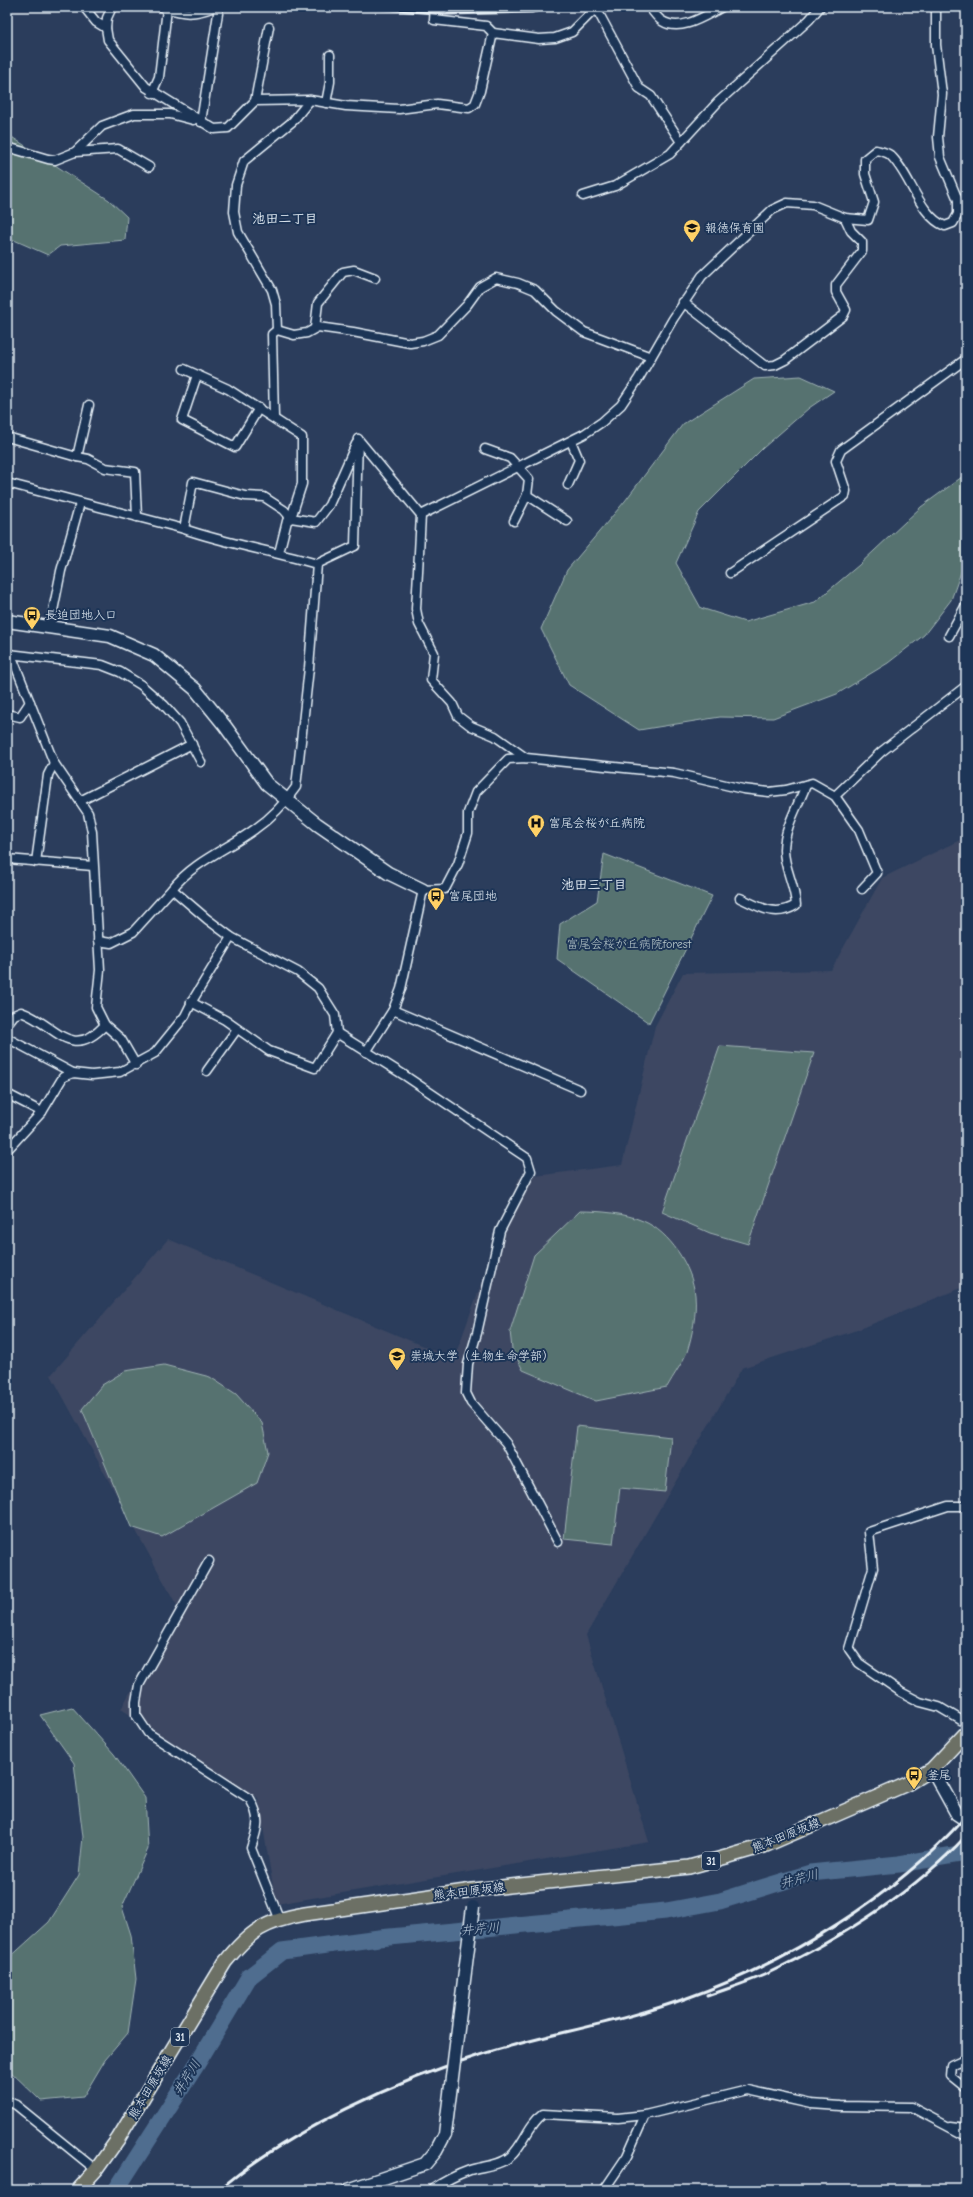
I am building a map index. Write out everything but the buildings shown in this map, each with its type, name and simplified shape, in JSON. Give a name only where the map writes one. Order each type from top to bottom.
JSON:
[{"type":"main road","name":"熊本田原坂線","points":[[78,2190],[96,2170],[118,2139],[225,1962],[241,1942],[260,1928],[280,1918],[473,1890],[689,1867],[764,1846],[907,1784],[932,1769],[966,1733]]},
{"type":"street","points":[[84,7],[96,22],[106,28]]},
{"type":"street","points":[[112,7],[107,18],[106,28],[108,40],[146,87],[152,93],[214,129],[228,128],[255,101],[269,26]]},
{"type":"street","points":[[152,93],[159,77],[164,8],[199,14],[214,7]]},
{"type":"street","points":[[201,122],[219,7]]},
{"type":"street","points":[[435,7],[434,20],[486,26],[493,33],[539,39],[555,38],[572,32],[596,7],[639,88],[651,96],[680,142]]},
{"type":"street","points":[[649,7],[663,22],[676,24],[690,23],[722,7]]},
{"type":"street","points":[[583,196],[616,186],[670,154],[718,102],[809,20],[820,7]]},
{"type":"street","points":[[421,516],[571,441],[602,422],[621,405],[683,302],[702,276],[772,210],[787,203],[813,205],[845,218],[868,220],[874,202],[865,174],[865,159],[876,150],[889,154],[900,167],[925,208],[940,224],[945,226],[953,224],[958,214],[958,200],[940,157],[938,137],[942,94],[936,45],[936,7]]},
{"type":"street","points":[[255,101],[310,100],[346,106],[399,109],[437,104],[469,108],[475,104],[480,91],[493,33]]},
{"type":"street","points":[[326,103],[330,82],[330,55]]},
{"type":"street","points":[[277,330],[276,304],[272,290],[238,232],[234,212],[236,185],[244,160],[294,121],[310,100]]},
{"type":"street","points":[[75,152],[102,126],[134,114],[170,114],[201,122]]},
{"type":"street","points":[[7,146],[55,160],[75,152],[118,150],[149,167]]},
{"type":"street","points":[[683,302],[716,326],[753,358],[765,366],[775,365],[804,347],[843,316],[846,310],[836,292],[836,285],[862,251],[862,242],[851,231],[845,218]]},
{"type":"street","points":[[315,328],[318,303],[343,272],[354,270],[375,278]]},
{"type":"street","points":[[277,330],[294,335],[307,333],[318,327],[410,343],[422,341],[438,335],[467,305],[480,287],[496,278],[518,283],[535,290],[556,311],[584,332],[651,357]]},
{"type":"street","points":[[274,418],[272,334],[277,330]]},
{"type":"street","points":[[730,573],[845,496],[846,491],[836,461],[841,450],[966,359]]},
{"type":"street","points":[[184,370],[228,389],[302,437],[302,484],[291,518],[287,520],[279,553]]},
{"type":"street","points":[[197,375],[182,420],[235,447],[259,408]]},
{"type":"street","points":[[76,457],[89,405]]},
{"type":"street","points":[[7,436],[76,457],[88,459],[105,468],[135,472],[137,517]]},
{"type":"street","points":[[184,529],[193,482],[245,496],[264,497],[284,510],[291,518],[316,522],[329,505],[358,439]]},
{"type":"street","points":[[358,439],[421,516],[416,609],[420,624],[434,653],[431,680],[452,703],[458,716],[471,726],[495,736],[526,758]]},
{"type":"street","points":[[7,483],[80,504],[184,529],[210,538],[279,553],[317,564],[355,546],[358,439]]},
{"type":"street","points":[[568,485],[578,460],[571,441]]},
{"type":"street","points":[[485,449],[510,458],[529,478],[527,495],[514,521]]},
{"type":"street","points":[[527,495],[567,521]]},
{"type":"street","points":[[50,626],[61,571],[80,504]]},
{"type":"street","points":[[98,941],[111,943],[132,932],[172,888],[198,865],[256,829],[287,801],[296,787],[309,668],[317,564]]},
{"type":"street","points":[[949,636],[966,605]]},
{"type":"street","points":[[7,621],[50,626],[110,636],[154,655],[195,689],[225,726],[267,784],[287,801],[388,872],[423,890],[445,889],[458,864],[468,833],[468,813],[476,792],[508,759],[526,758],[674,773],[742,789],[769,792],[786,790],[812,783],[835,796],[859,830],[877,873],[862,889]]},
{"type":"street","points":[[8,653],[14,662],[54,763],[88,813],[92,832],[100,970],[96,1007],[105,1025],[121,1039],[136,1065]]},
{"type":"street","points":[[8,653],[102,666],[120,672],[141,685],[164,704],[180,722],[201,762]]},
{"type":"street","points":[[835,796],[887,748],[966,686]]},
{"type":"street","points":[[7,714],[20,717],[30,702]]},
{"type":"street","points":[[80,801],[192,744]]},
{"type":"street","points":[[36,862],[48,774],[54,763]]},
{"type":"street","points":[[740,898],[769,911],[785,911],[796,904],[795,890],[784,850],[789,827],[806,784]]},
{"type":"street","points":[[7,858],[36,862],[93,866]]},
{"type":"street","points":[[172,888],[207,920],[231,937],[298,972],[318,988],[335,1015],[337,1033],[315,1068],[269,1051],[237,1029],[191,1002]]},
{"type":"street","points":[[366,1052],[393,1010],[401,989],[423,890]]},
{"type":"street","points":[[7,1038],[73,1073],[92,1075],[109,1074],[120,1072],[136,1065],[155,1053],[185,1016],[191,1002],[231,937]]},
{"type":"street","points":[[393,1010],[580,1090]]},
{"type":"street","points":[[7,1024],[14,1015],[21,1012],[32,1016],[68,1039],[79,1042],[94,1037],[105,1025]]},
{"type":"street","points":[[207,1072],[237,1029]]},
{"type":"street","points":[[337,1033],[427,1090],[527,1158],[531,1171],[500,1231],[477,1333],[468,1364],[466,1393],[471,1403],[506,1443],[558,1542]]},
{"type":"street","points":[[7,1150],[42,1112],[63,1077],[73,1073]]},
{"type":"street","points":[[7,1094],[42,1112]]},
{"type":"street","points":[[966,1506],[948,1506],[869,1532],[873,1568],[849,1649],[859,1663],[901,1692],[920,1702],[939,1707],[966,1723]]},
{"type":"street","points":[[208,1562],[139,1685],[136,1702],[136,1715],[148,1732],[250,1799],[255,1807],[258,1829],[251,1848],[280,1918]]},
{"type":"street","points":[[932,1769],[957,1814],[966,1820]]},
{"type":"street","points":[[348,2190],[425,2164],[436,2151],[445,2134],[473,1907],[473,1890]]},
{"type":"street","points":[[966,2064],[960,2061],[951,2065],[950,2076],[966,2089]]},
{"type":"street","points":[[431,2190],[445,2181],[470,2170],[495,2164],[510,2156],[535,2119],[543,2114],[618,2118],[645,2115],[748,2090],[811,2104],[911,2107],[966,2136]]},
{"type":"street","points":[[7,2101],[16,2104],[96,2170]]},
{"type":"street","points":[[604,2190],[627,2156],[645,2115]]},
{"type":"street","points":[[941,2124],[966,2128]]},
{"type":"shaded area","name":"崇城大学（生物生命学部）","points":[[966,837],[966,1286],[860,1329],[742,1368],[586,1635],[649,1842],[276,1904],[258,1798],[121,1709],[177,1606],[51,1375],[168,1239],[454,1359],[519,1178],[622,1165],[655,1026],[683,973],[831,970],[882,878]]},
{"type":"green space","points":[[7,134],[109,200],[127,217],[125,240],[60,246],[48,255],[14,240],[7,252]]},
{"type":"green space","points":[[801,376],[834,391],[809,408],[763,448],[699,512],[676,563],[701,608],[745,622],[815,602],[859,565],[921,507],[966,474],[966,558],[951,600],[924,635],[888,663],[837,694],[773,718],[720,717],[639,730],[569,685],[541,629],[567,570],[625,501],[683,424],[754,379]]},
{"type":"green space","name":"富尾会桜が丘病院forest","points":[[604,854],[712,896],[649,1023],[557,959],[560,924],[597,901]]},
{"type":"green space","points":[[720,1046],[814,1053],[748,1244],[710,1233],[662,1212]]},
{"type":"green space","points":[[580,1211],[612,1213],[643,1221],[653,1226],[671,1242],[684,1262],[693,1284],[695,1295],[694,1324],[687,1352],[667,1387],[596,1401],[523,1370],[512,1349],[510,1331],[534,1255]]},
{"type":"green space","points":[[164,1365],[210,1377],[236,1394],[262,1423],[268,1452],[257,1483],[162,1537],[131,1527],[82,1409],[102,1385],[125,1371]]},
{"type":"green space","points":[[577,1426],[671,1437],[665,1492],[620,1488],[613,1544],[564,1539]]},
{"type":"green space","points":[[72,1707],[114,1754],[145,1798],[148,1849],[122,1907],[131,1935],[136,1979],[128,2033],[105,2060],[83,2097],[41,2101],[7,2068],[7,1960],[49,1922],[79,1875],[83,1837],[74,1763],[40,1715]]},
{"type":"waterway","name":"井芹川","points":[[116,2190],[195,2067],[249,1977],[282,1951],[379,1938],[666,1911],[720,1901],[810,1873],[899,1864],[966,1853]]},
{"type":"railway","points":[[361,7],[446,14],[532,12],[554,7]]},
{"type":"railway","points":[[219,2190],[246,2168],[277,2147],[346,2109],[418,2077],[486,2053],[536,2039],[612,2021],[687,1998],[763,1966],[838,1924],[873,1900],[907,1874],[938,1846],[966,1816]]},
{"type":"railway","points":[[707,1996],[764,1975],[819,1947],[872,1915],[921,1878],[966,1836]]},
{"type":"place","name":"報徳保育園","points":[[692,243]]},
{"type":"place","name":"長迫団地入口","points":[[32,630]]},
{"type":"place","name":"富尾会桜が丘病院","points":[[536,838]]},
{"type":"place","name":"富尾団地","points":[[436,911]]},
{"type":"place","name":"崇城大学（生物生命学部）","points":[[397,1371]]},
{"type":"place","name":"釜尾","points":[[914,1790]]},
{"type":"district","name":"池田二丁目","points":[[285,218]]},
{"type":"district","name":"池田三丁目","points":[[594,884]]}]
